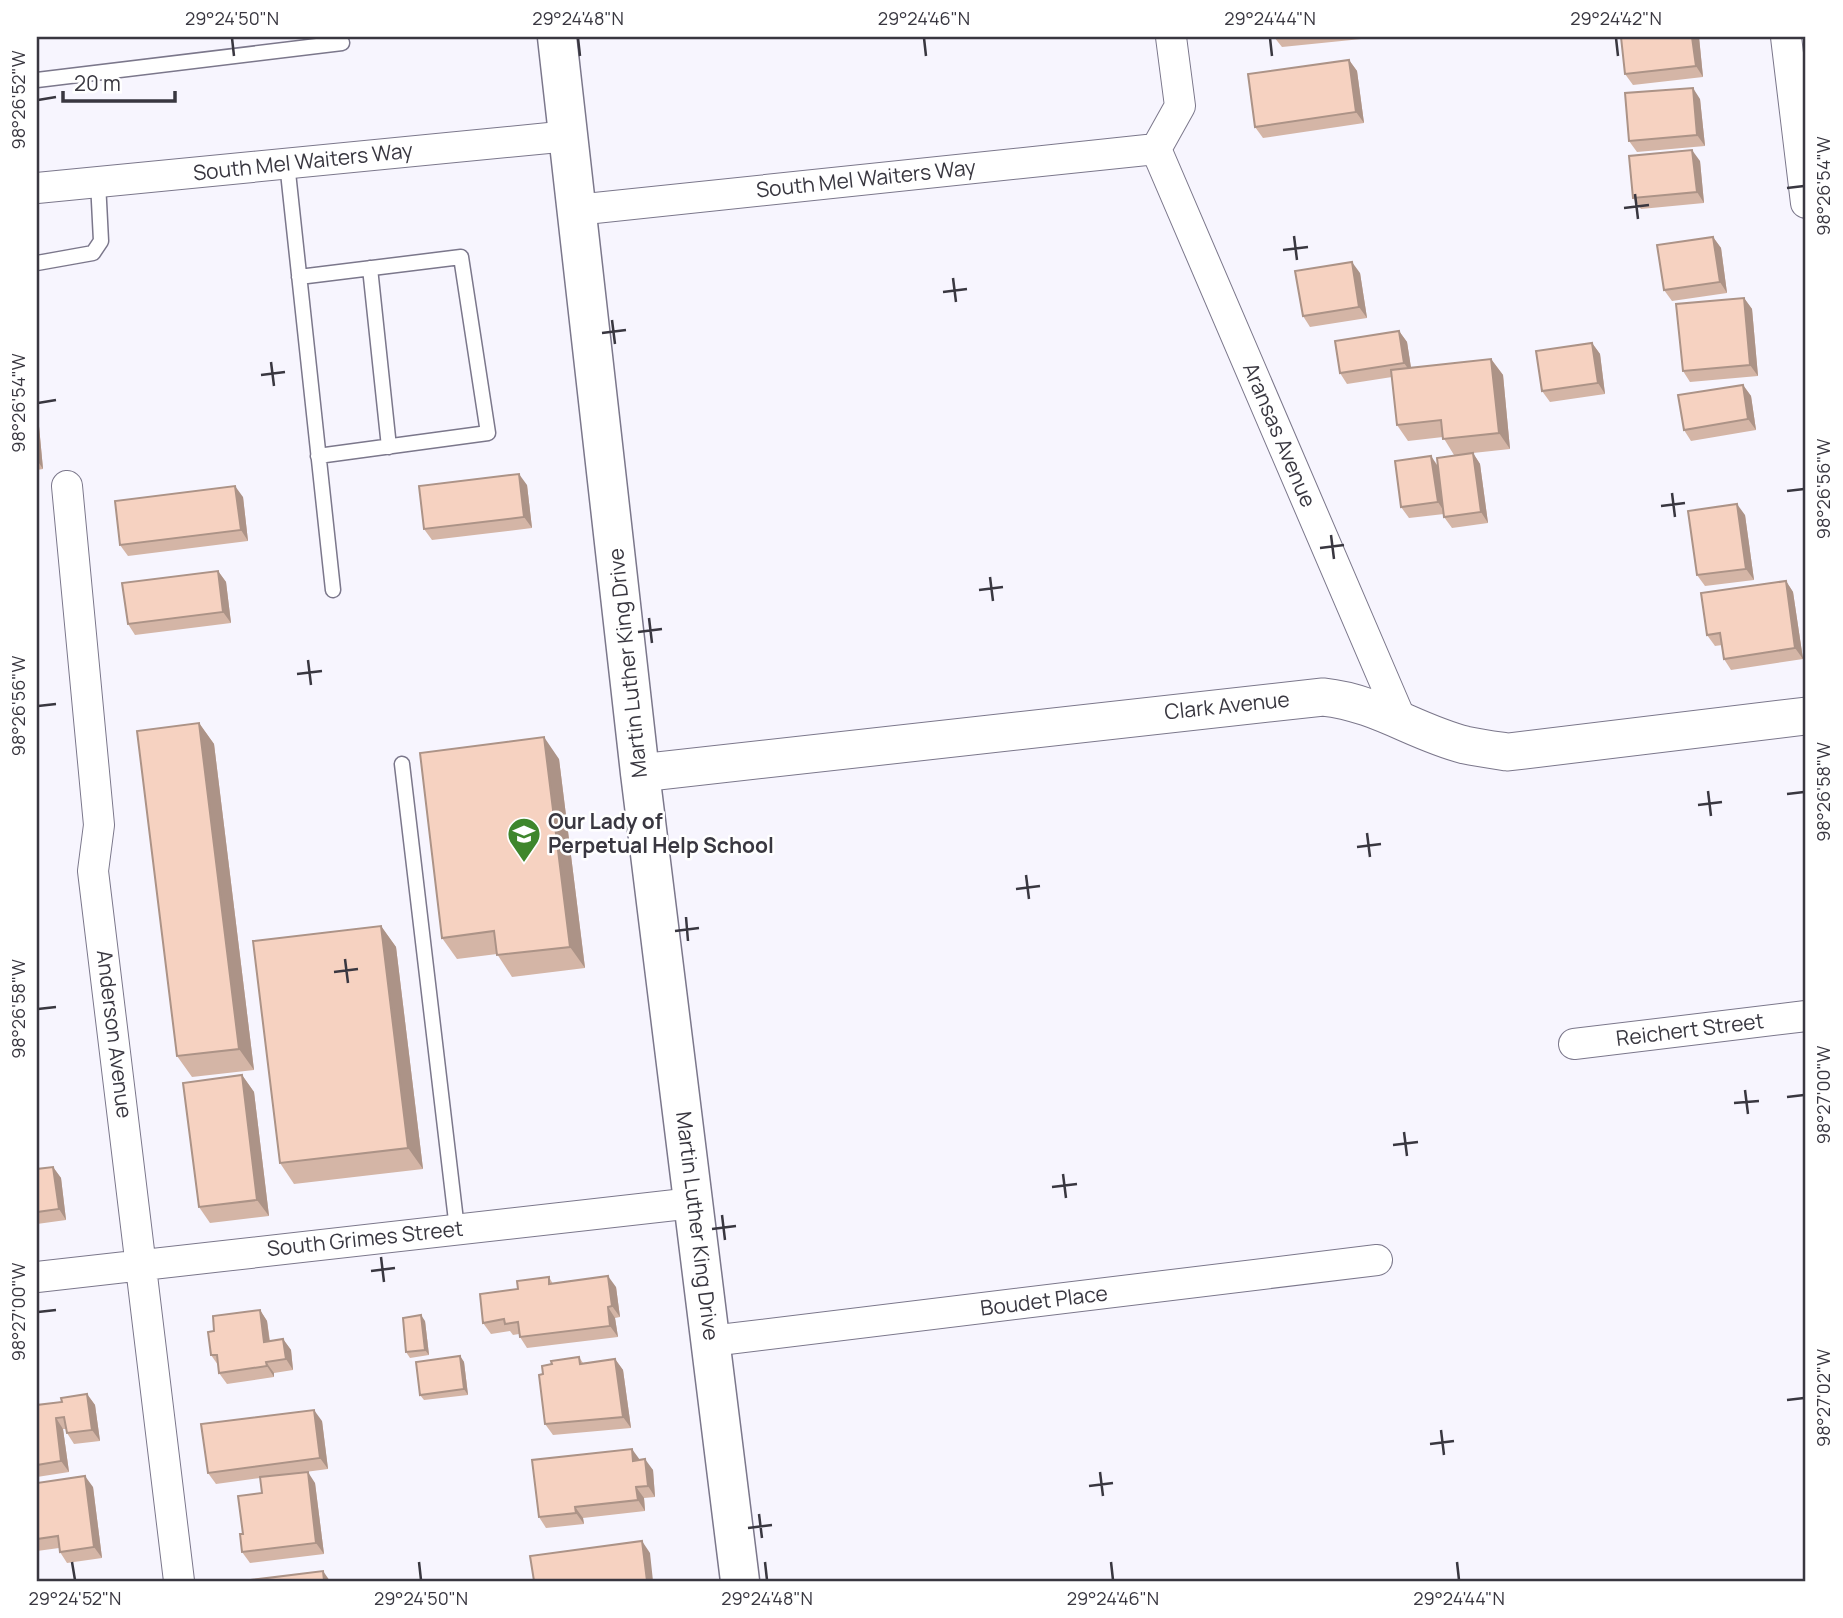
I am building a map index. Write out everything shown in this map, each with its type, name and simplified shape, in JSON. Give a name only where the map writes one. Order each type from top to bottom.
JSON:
[{"type":"main road","name":"Martin Luther King Drive","points":[[557,37],[640,773],[740,1581]]},
{"type":"street","points":[[1157,149],[1180,106],[1171,37]]},
{"type":"street","points":[[1786,37],[1806,203]]},
{"type":"street","name":"South Mel Waiters Way","points":[[37,188],[569,135]]},
{"type":"street","name":"South Mel Waiters Way","points":[[576,210],[1157,149]]},
{"type":"street","name":"Aransas Avenue","points":[[1157,149],[1401,720]]},
{"type":"street","name":"Anderson Avenue","points":[[67,486],[99,825],[93,871],[179,1581]]},
{"type":"street","name":"Clark Avenue","points":[[640,773],[1323,697],[1351,700],[1464,744],[1508,752],[1806,716]]},
{"type":"street","name":"Reichert Street","points":[[1574,1044],[1806,1016]]},
{"type":"street","name":"South Grimes Street","points":[[37,1277],[142,1262],[693,1203]]},
{"type":"street","name":"Boudet Place","points":[[711,1341],[1377,1260]]},
{"type":"lane","points":[[37,80],[342,43]]},
{"type":"lane","points":[[287,163],[333,590]]},
{"type":"lane","points":[[37,263],[93,253],[101,241],[98,182]]},
{"type":"lane","points":[[299,277],[461,257],[488,433],[318,456]]},
{"type":"lane","points":[[370,268],[389,447]]},
{"type":"lane","points":[[402,764],[457,1229]]},
{"type":"building","points":[[1621,37],[1692,37],[1696,66],[1625,74]]},
{"type":"building","points":[[1349,60],[1356,112],[1255,127],[1248,74]]},
{"type":"building","points":[[1693,88],[1697,135],[1629,141],[1625,93]]},
{"type":"building","points":[[1692,150],[1697,192],[1633,198],[1629,156]]},
{"type":"building","points":[[1713,237],[1720,282],[1664,290],[1657,245]]},
{"type":"building","points":[[1352,262],[1359,307],[1303,316],[1295,271]]},
{"type":"building","points":[[1744,298],[1750,365],[1683,371],[1676,304]]},
{"type":"building","points":[[1399,331],[1404,363],[1340,373],[1335,341]]},
{"type":"building","points":[[1592,343],[1598,383],[1542,391],[1536,351]]},
{"type":"building","points":[[1491,359],[1499,433],[1443,439],[1441,420],[1397,425],[1391,370]]},
{"type":"building","points":[[1743,385],[1748,419],[1684,430],[1678,395]]},
{"type":"building","points":[[1473,453],[1481,512],[1444,517],[1437,458]]},
{"type":"building","points":[[1431,456],[1438,502],[1401,507],[1395,461]]},
{"type":"building","points":[[519,474],[524,517],[424,529],[419,486]]},
{"type":"building","points":[[235,486],[241,530],[120,545],[115,501]]},
{"type":"building","points":[[1737,504],[1746,569],[1697,575],[1688,511]]},
{"type":"building","points":[[218,571],[223,612],[128,624],[122,583]]},
{"type":"building","points":[[1786,581],[1795,648],[1724,659],[1720,633],[1707,635],[1701,593]]},
{"type":"building","points":[[199,723],[239,1049],[177,1056],[137,731]]},
{"type":"building","points":[[544,737],[570,947],[497,955],[494,931],[442,938],[420,753]]},
{"type":"building","points":[[381,926],[408,1148],[280,1163],[253,941]]},
{"type":"building","points":[[242,1075],[257,1200],[199,1207],[183,1083]]},
{"type":"building","points":[[53,1167],[59,1209],[37,1212],[37,1169]]},
{"type":"building","points":[[608,1276],[612,1306],[608,1307],[610,1326],[520,1337],[518,1322],[505,1324],[504,1319],[483,1323],[480,1294],[518,1289],[517,1281],[549,1277],[549,1284]]},
{"type":"building","points":[[260,1310],[264,1342],[283,1339],[286,1359],[266,1362],[267,1366],[219,1373],[217,1355],[211,1355],[208,1332],[214,1331],[213,1316]]},
{"type":"building","points":[[421,1315],[425,1350],[406,1352],[403,1318]]},
{"type":"building","points":[[460,1356],[464,1389],[420,1395],[416,1362]]},
{"type":"building","points":[[579,1357],[580,1364],[615,1359],[623,1417],[545,1424],[539,1375],[543,1374],[542,1366],[552,1364],[551,1361]]},
{"type":"building","points":[[87,1394],[92,1430],[67,1433],[64,1417],[56,1418],[61,1461],[37,1465],[37,1405],[62,1402],[61,1398]]},
{"type":"building","points":[[314,1410],[320,1458],[208,1473],[201,1424]]},
{"type":"building","points":[[632,1449],[633,1461],[645,1459],[648,1486],[636,1487],[638,1500],[575,1507],[576,1513],[539,1517],[532,1460]]},
{"type":"building","points":[[308,1472],[316,1543],[242,1552],[240,1534],[243,1534],[238,1496],[262,1493],[260,1477]]},
{"type":"building","points":[[85,1476],[94,1547],[60,1552],[58,1536],[37,1539],[37,1483]]},
{"type":"building","points":[[642,1541],[647,1581],[534,1581],[530,1556]]},
{"type":"building","points":[[323,1571],[324,1581],[243,1581]]},
{"type":"place","name":"Our Lady of Perpetual Help School","points":[[524,864]]}]
